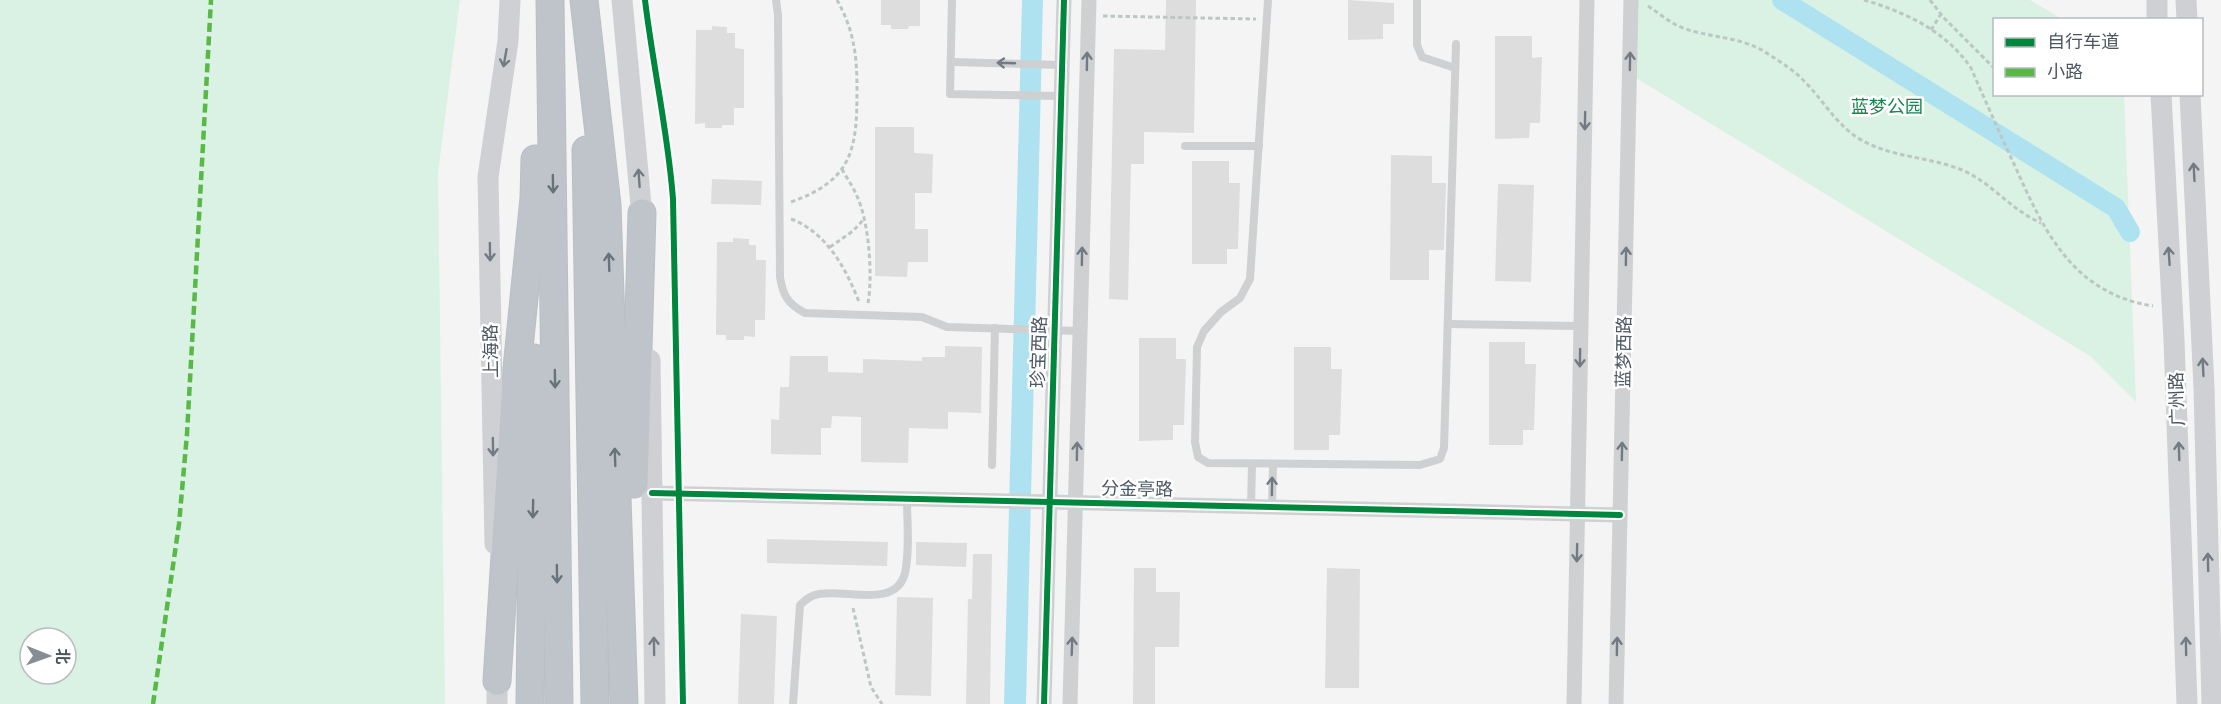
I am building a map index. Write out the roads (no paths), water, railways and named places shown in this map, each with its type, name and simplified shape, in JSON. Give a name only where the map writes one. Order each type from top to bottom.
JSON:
[{"type":"highway","points":[[530,704],[535,445],[534,198],[537,51],[549,0]]},
{"type":"highway","points":[[549,0],[559,704]]},
{"type":"highway","points":[[583,0],[595,704]]},
{"type":"highway","points":[[583,0],[607,206],[626,704]]},
{"type":"highway","points":[[497,693],[517,368],[534,198]]},
{"type":"highway","points":[[626,704],[632,612],[634,416],[642,213]]},
{"type":"main road","name":"上海路","points":[[497,693],[488,177],[508,41],[510,0]]},
{"type":"main road","points":[[622,0],[642,213],[650,358],[655,704]]},
{"type":"main road","points":[[2157,0],[2157,18]]},
{"type":"main road","points":[[2186,0],[2187,18]]},
{"type":"main road","name":"广州路","points":[[2161,96],[2173,309],[2187,704]]},
{"type":"main road","name":"广州路","points":[[2190,96],[2204,388],[2212,704]]},
{"type":"street","name":"珍宝西路","points":[[1044,704],[1064,0]]},
{"type":"street","points":[[1574,704],[1587,0]]},
{"type":"street","name":"蓝梦西路","points":[[1616,704],[1631,0]]},
{"type":"street","points":[[1070,704],[1089,8]]},
{"type":"street","name":"分金亭路","points":[[652,493],[1620,515]]},
{"type":"lane","points":[[776,0],[780,277],[783,293],[792,306],[805,313],[922,317],[947,327],[1080,331]]},
{"type":"lane","points":[[952,0],[950,94],[1061,96]]},
{"type":"lane","points":[[1268,0],[1250,279],[1240,298],[1221,312],[1204,331],[1197,347],[1195,442],[1198,457],[1208,463],[1420,465],[1440,459],[1444,448],[1456,44]]},
{"type":"lane","points":[[1417,0],[1417,45],[1422,57],[1455,68]]},
{"type":"lane","points":[[951,62],[1062,65]]},
{"type":"lane","points":[[1185,146],[1259,146]]},
{"type":"lane","points":[[1448,324],[1581,326]]},
{"type":"lane","points":[[992,465],[995,328]]},
{"type":"lane","points":[[1251,507],[1252,465]]},
{"type":"lane","points":[[1272,507],[1273,465]]},
{"type":"lane","points":[[794,704],[800,605],[809,597],[819,594],[881,595],[891,592],[902,582],[906,571],[908,499]]},
{"type":"water","points":[[1022,0],[1043,0],[1026,704],[1004,704]]},
{"type":"waterway","points":[[1782,0],[2116,208],[2130,232]]},
{"type":"park label","name":"蓝梦公园","points":[[1887,107]]}]
